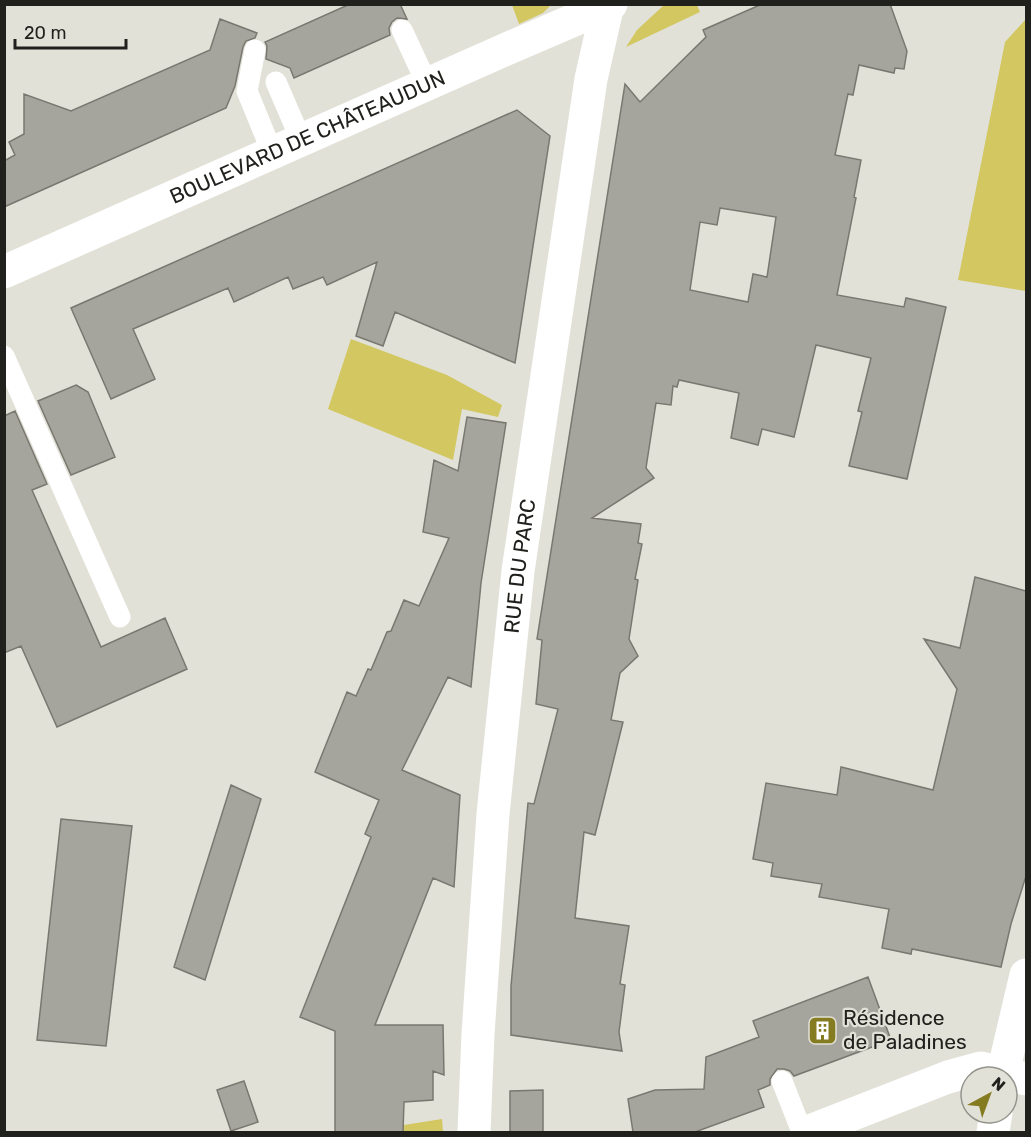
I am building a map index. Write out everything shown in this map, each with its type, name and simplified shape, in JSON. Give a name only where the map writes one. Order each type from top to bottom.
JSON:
[{"type":"street","name":"BOULEVARD DE CHÂTEAUDUN","points":[[4,272],[609,5]]},
{"type":"street","name":"RUE DU PARC","points":[[474,1132],[478,1034],[493,814],[518,571],[590,86],[609,5]]},
{"type":"street","points":[[1013,1065],[1026,975]]},
{"type":"street","points":[[807,1132],[959,1074]]},
{"type":"lane","points":[[402,30],[427,84]]},
{"type":"lane","points":[[254,53],[247,91],[286,146]]},
{"type":"lane","points":[[276,82],[286,146]]},
{"type":"lane","points":[[4,356],[120,617]]},
{"type":"lane","points":[[782,1081],[802,1132]]},
{"type":"shaded area","points":[[512,5],[551,5],[543,13],[519,24]]},
{"type":"shaded area","points":[[664,5],[697,5],[700,12],[626,47],[637,30]]},
{"type":"shaded area","points":[[1026,19],[1026,291],[958,280],[1005,42]]},
{"type":"shaded area","points":[[351,339],[447,375],[502,405],[498,417],[462,409],[453,460],[328,409]]},
{"type":"shaded area","points":[[442,1119],[443,1132],[388,1132],[387,1130],[404,1125]]},
{"type":"building","points":[[350,4],[400,4],[407,19],[397,18],[392,22],[389,28],[390,35],[294,78],[290,68],[266,59],[265,42]]},
{"type":"building","points":[[762,4],[890,4],[907,51],[904,69],[895,68],[894,73],[859,65],[853,95],[848,94],[835,155],[861,160],[837,295],[904,307],[906,298],[946,307],[907,479],[849,466],[862,412],[858,411],[871,358],[816,345],[794,437],[762,429],[758,445],[731,438],[739,393],[679,380],[677,387],[673,386],[671,405],[656,403],[646,468],[654,478],[592,518],[641,524],[638,543],[642,544],[635,579],[638,580],[629,639],[638,656],[620,673],[611,720],[623,722],[595,835],[584,832],[575,918],[629,926],[620,984],[625,985],[619,1032],[622,1051],[511,1035],[511,986],[528,803],[534,804],[558,709],[536,704],[542,640],[537,639],[625,84],[640,102],[706,37],[703,30]],"holes":[[[720,208],[776,217],[767,277],[753,274],[748,302],[690,290],[700,222],[717,225]]]},
{"type":"building","points":[[220,19],[257,33],[255,38],[246,41],[243,47],[235,86],[226,108],[4,207],[4,161],[15,155],[9,142],[24,134],[24,94],[71,111],[210,50]]},
{"type":"building","points":[[517,110],[550,136],[515,363],[395,312],[383,346],[356,336],[377,262],[327,285],[323,277],[293,289],[288,277],[234,302],[228,288],[133,329],[155,379],[111,399],[71,308]]},
{"type":"building","points":[[76,385],[88,392],[115,457],[71,475],[38,401]]},
{"type":"building","points":[[15,411],[47,484],[32,490],[101,647],[165,618],[187,669],[57,727],[21,646],[4,653],[4,416]]},
{"type":"building","points":[[467,417],[506,423],[481,583],[471,687],[448,677],[402,770],[460,795],[454,887],[433,878],[375,1025],[443,1025],[444,1075],[433,1071],[433,1100],[404,1102],[403,1132],[335,1132],[335,1031],[300,1017],[371,837],[365,834],[379,800],[315,772],[347,692],[356,696],[368,669],[371,670],[387,632],[391,631],[404,600],[419,606],[449,538],[423,532],[434,460],[458,471]]},
{"type":"building","points":[[975,577],[1026,591],[1026,876],[1001,967],[912,949],[911,954],[882,948],[889,909],[819,897],[822,884],[771,876],[773,863],[753,859],[766,783],[837,795],[841,767],[933,790],[957,689],[924,639],[960,648]]},
{"type":"building","points":[[231,785],[261,799],[205,980],[174,967]]},
{"type":"building","points":[[61,819],[132,826],[106,1046],[37,1040]]},
{"type":"building","points":[[868,977],[891,1040],[794,1076],[790,1071],[777,1069],[770,1079],[770,1085],[758,1090],[764,1107],[695,1132],[633,1132],[628,1099],[655,1090],[704,1089],[706,1057],[759,1037],[753,1021]]},
{"type":"building","points":[[244,1081],[258,1122],[231,1131],[217,1090]]},
{"type":"building","points":[[543,1090],[543,1132],[510,1132],[510,1091]]},
{"type":"place","name":"Résidence de Paladines","points":[[822,1030]]}]
